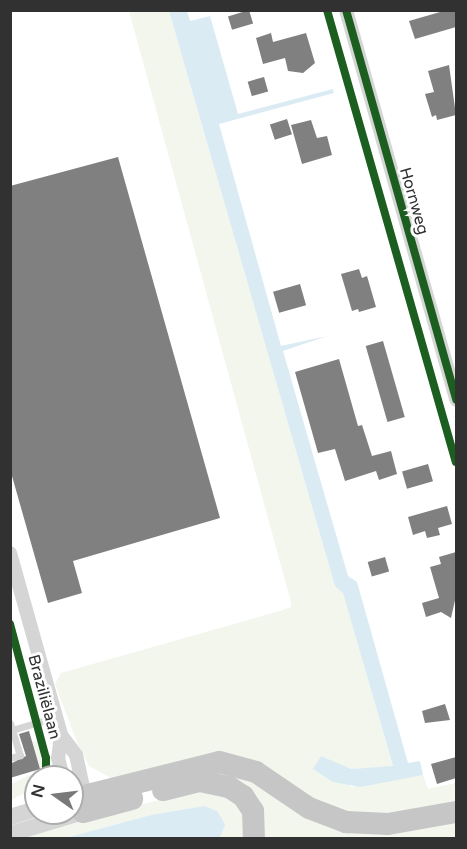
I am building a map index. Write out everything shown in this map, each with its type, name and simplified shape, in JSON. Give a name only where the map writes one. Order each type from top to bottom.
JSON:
[{"type":"highway","points":[[84,801],[219,762],[256,772],[309,808],[346,822],[388,824],[456,812]]},
{"type":"highway","points":[[84,801],[185,784],[216,782],[237,791],[249,803],[255,819],[254,838]]},
{"type":"street","name":"Hornweg","points":[[346,10],[456,400]]},
{"type":"street","name":"Braziliëlaan","points":[[11,558],[61,735],[76,755],[77,765]]},
{"type":"street","name":"Braziliëlaan","points":[[60,765],[58,758],[61,735]]},
{"type":"street","points":[[10,834],[29,825]]},
{"type":"lane","points":[[10,758],[20,755],[11,727],[56,717]]},
{"type":"shaded area","points":[[129,11],[169,11],[335,586],[343,592],[393,767],[351,769],[339,765],[351,787],[423,775],[428,789],[456,783],[456,808],[350,819],[270,774],[111,778],[89,766],[77,742],[55,684],[61,673],[291,607]]},
{"type":"shaded area","points":[[169,11],[187,11],[190,21],[210,16],[238,114],[333,89],[334,93],[219,124],[281,346],[327,336],[283,351],[348,576],[357,582],[408,763],[420,761],[423,775],[360,787],[333,782],[313,769],[321,756],[351,769],[393,766],[343,593],[335,586]]},
{"type":"shaded area","points":[[30,740],[39,743],[42,765],[33,765]]},
{"type":"shaded area","points":[[213,769],[241,772],[308,816],[456,818],[456,838],[262,838]]},
{"type":"shaded area","points":[[24,778],[24,793],[11,800],[11,784]]},
{"type":"shaded area","points":[[194,791],[221,792],[244,812],[247,838],[217,838],[220,837],[204,806],[151,815],[65,838],[11,838],[62,825],[84,825],[84,819]]},
{"type":"shaded area","points":[[204,806],[217,811],[222,819],[225,825],[220,837],[65,838],[151,815]]},
{"type":"building","points":[[249,10],[253,23],[232,30],[228,16]]},
{"type":"building","points":[[447,10],[455,10],[456,27],[415,39],[409,21]]},
{"type":"building","points":[[271,33],[273,42],[306,33],[315,63],[303,73],[288,71],[285,58],[263,64],[256,38]]},
{"type":"building","points":[[449,65],[456,115],[437,120],[436,115],[432,117],[425,94],[434,92],[428,71]]},
{"type":"building","points":[[264,77],[268,91],[252,96],[248,82]]},
{"type":"building","points":[[287,119],[292,134],[275,140],[270,125]]},
{"type":"building","points":[[311,120],[317,138],[327,136],[332,155],[302,164],[291,125]]},
{"type":"building","points":[[118,157],[220,518],[73,561],[82,593],[48,603],[10,469],[10,186]]},
{"type":"building","points":[[359,269],[362,278],[367,276],[376,307],[359,312],[358,309],[352,311],[341,274]]},
{"type":"building","points":[[300,284],[306,305],[279,313],[273,292]]},
{"type":"building","points":[[383,341],[405,417],[387,422],[366,346]]},
{"type":"building","points":[[339,359],[358,426],[362,425],[372,456],[391,451],[397,474],[379,480],[376,471],[345,481],[335,449],[318,453],[295,372]]},
{"type":"building","points":[[428,464],[433,481],[407,489],[402,471]]},
{"type":"building","points":[[447,506],[452,524],[438,528],[440,535],[427,538],[425,531],[413,535],[408,517]]},
{"type":"building","points":[[456,552],[456,596],[451,618],[441,612],[426,617],[422,603],[439,598],[430,567],[441,564],[439,557]]},
{"type":"building","points":[[385,557],[389,571],[372,576],[368,562]]},
{"type":"building","points":[[445,704],[450,720],[425,723],[422,711]]},
{"type":"building","points":[[29,731],[39,765],[24,765],[24,774],[10,778],[10,764],[26,756],[19,734]]},
{"type":"building","points":[[456,757],[456,778],[437,784],[431,764]]},
{"type":"cycle path","points":[[327,10],[456,462]]},
{"type":"cycle path","points":[[346,10],[456,400]]},
{"type":"cycle path","points":[[10,624],[46,765]]}]
